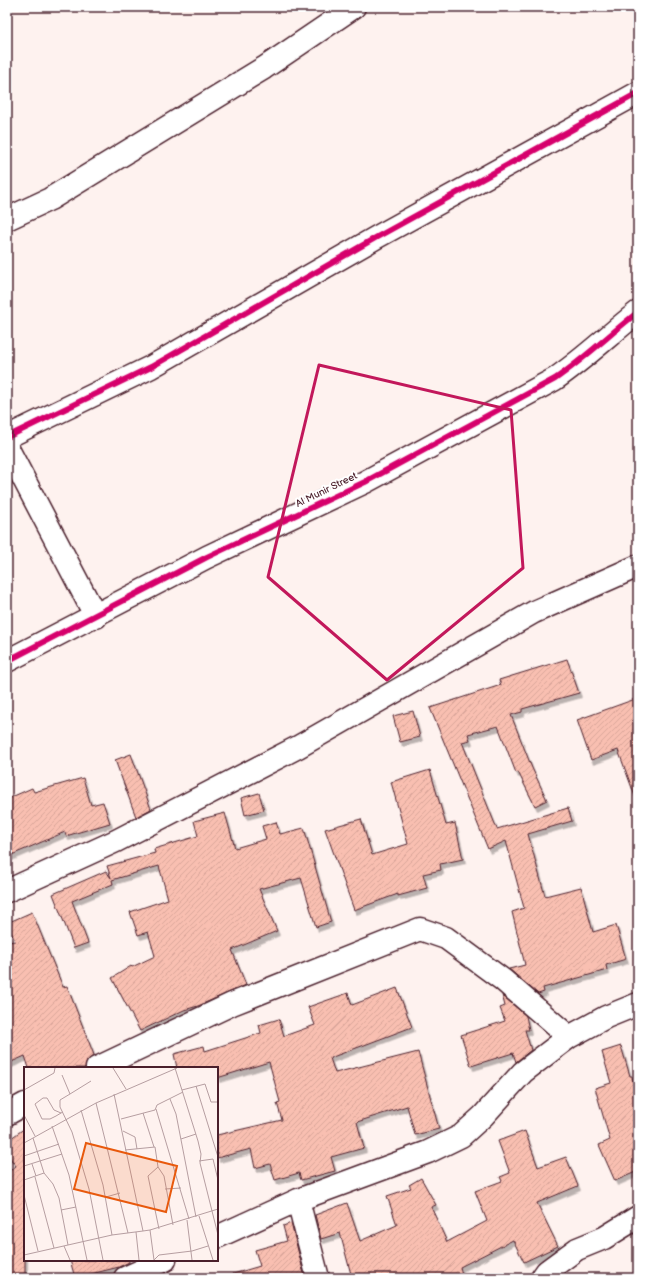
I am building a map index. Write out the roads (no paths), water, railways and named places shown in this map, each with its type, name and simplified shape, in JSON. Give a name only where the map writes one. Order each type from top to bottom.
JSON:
[{"type":"street","points":[[7,219],[50,199],[264,68],[354,7]]},
{"type":"street","points":[[7,437],[150,367],[377,237],[638,93]]},
{"type":"street","name":"Al Munir Street","points":[[7,661],[96,617],[207,557],[365,482],[555,379],[575,365],[591,349],[638,312]]},
{"type":"street","points":[[7,447],[96,617]]},
{"type":"street","points":[[7,891],[116,841],[298,747],[534,612],[638,566]]},
{"type":"street","points":[[99,1067],[232,1004],[420,930],[446,938],[503,980],[569,1037]]},
{"type":"street","points":[[218,1237],[298,1200],[428,1152],[461,1136],[483,1116],[523,1072],[569,1037],[606,1017],[638,1004]]},
{"type":"street","points":[[7,1114],[24,1105]]},
{"type":"street","points":[[298,1200],[318,1278]]},
{"type":"street","points":[[542,1278],[547,1271],[577,1249],[604,1238],[638,1217]]},
{"type":"street","points":[[125,1278],[163,1261]]}]
